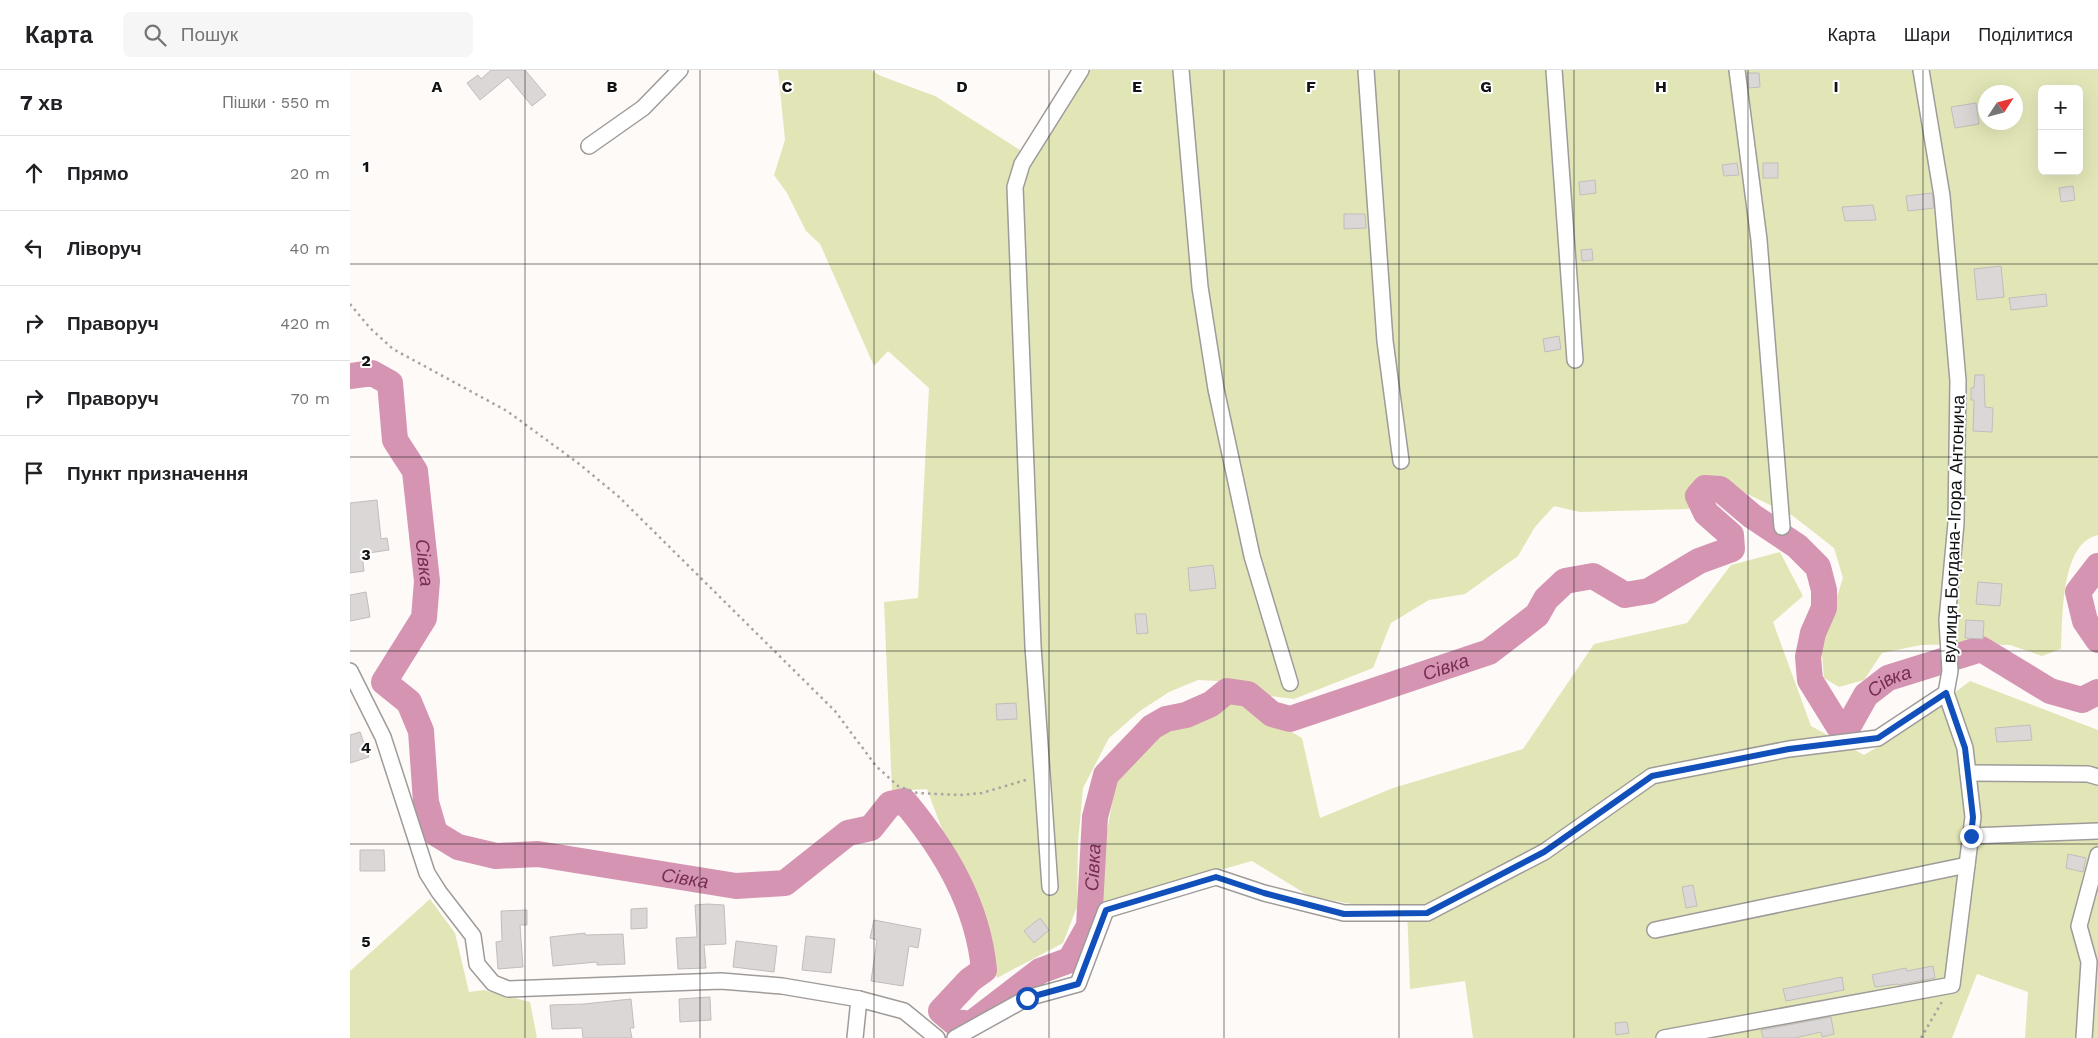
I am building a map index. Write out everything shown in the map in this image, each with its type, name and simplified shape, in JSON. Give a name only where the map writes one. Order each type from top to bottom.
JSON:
[{"type":"street","points":[[588,146],[643,108],[680,70]]},
{"type":"street","points":[[1050,887],[1032,646],[1015,187],[1022,164],[1081,70]]},
{"type":"street","points":[[1182,70],[1200,287],[1216,389],[1252,556],[1290,683]]},
{"type":"street","points":[[1366,70],[1385,341],[1401,461]]},
{"type":"street","points":[[1554,70],[1575,360]]},
{"type":"street","points":[[1737,70],[1759,240],[1782,526]]},
{"type":"street","name":"вулиця Богдана-Ігора Антонича","points":[[1921,70],[1942,196],[1958,381],[1956,523],[1947,620],[1950,671],[1946,693],[1965,748],[1973,817],[1952,985]]},
{"type":"street","points":[[350,671],[383,737],[427,873],[439,892],[473,936],[477,964],[493,983],[508,989],[721,981],[782,986],[859,999],[904,1011],[937,1038]]},
{"type":"street","points":[[954,1038],[1027,998],[1078,984],[1106,910],[1216,877],[1264,893],[1344,914],[1427,913],[1544,852],[1652,776],[1789,749],[1878,738],[1946,693]]},
{"type":"street","points":[[1968,773],[2088,774],[2098,777]]},
{"type":"street","points":[[1971,836],[2098,831]]},
{"type":"street","points":[[2084,1038],[2089,962],[2079,926],[2098,855]]},
{"type":"street","points":[[1655,930],[1967,865]]},
{"type":"street","points":[[1664,1038],[1952,985]]},
{"type":"street","points":[[854,1038],[859,999]]},
{"type":"path","points":[[350,304],[370,328],[393,348],[507,411],[578,463],[618,496],[835,711],[876,766],[898,786],[916,793],[960,795],[982,793],[1042,776]]},
{"type":"path","points":[[1921,1038],[1952,985]]},
{"type":"green space","points":[[778,70],[871,70],[881,76],[935,96],[1028,155],[1080,70],[2098,70],[2098,535],[2086,541],[2076,552],[2070,567],[2064,602],[2061,649],[2042,656],[2010,645],[1921,645],[1882,653],[1864,680],[1839,687],[1824,678],[1821,645],[1843,578],[1834,548],[1793,516],[1713,479],[1694,484],[1689,509],[1580,512],[1554,506],[1535,527],[1518,556],[1465,594],[1429,600],[1391,623],[1373,668],[1294,699],[1270,696],[1238,682],[1198,680],[1169,692],[1140,711],[1109,738],[1083,788],[1078,843],[1077,907],[1063,943],[997,978],[927,789],[892,791],[884,602],[918,598],[929,388],[888,351],[874,366],[820,244],[806,231],[787,193],[774,175],[785,140]]},
{"type":"green space","points":[[1780,552],[1803,596],[1773,622],[1811,726],[1864,755],[1903,732],[1970,681],[2098,730],[2098,1038],[2025,1038],[2028,992],[1977,974],[1952,1038],[1473,1038],[1465,981],[1410,989],[1407,907],[1367,907],[1309,896],[1252,861],[1100,904],[1107,832],[1117,774],[1171,726],[1237,700],[1302,738],[1320,818],[1393,788],[1523,749],[1594,644],[1687,623],[1731,565]]},
{"type":"green space","points":[[430,899],[455,933],[469,992],[484,990],[530,1002],[537,1038],[350,1038],[350,971]]},
{"type":"building","points":[[491,70],[525,70],[546,95],[532,106],[508,77],[480,100],[467,83],[478,75],[481,79]]},
{"type":"building","points":[[1747,73],[1759,73],[1760,87],[1749,88]]},
{"type":"building","points":[[1976,103],[1978,124],[1955,128],[1951,107]]},
{"type":"building","points":[[1737,163],[1739,175],[1724,176],[1722,165]]},
{"type":"building","points":[[1763,163],[1778,163],[1778,178],[1763,178]]},
{"type":"building","points":[[1595,180],[1596,193],[1580,195],[1579,182]]},
{"type":"building","points":[[2073,186],[2075,200],[2061,202],[2059,188]]},
{"type":"building","points":[[1932,193],[1934,208],[1908,211],[1906,196]]},
{"type":"building","points":[[1873,205],[1876,220],[1845,221],[1842,207]]},
{"type":"building","points":[[1344,214],[1365,214],[1366,228],[1344,229]]},
{"type":"building","points":[[1592,249],[1593,260],[1582,261],[1581,250]]},
{"type":"building","points":[[2001,266],[2004,297],[1977,300],[1974,269]]},
{"type":"building","points":[[2046,294],[2047,306],[2011,310],[2009,298]]},
{"type":"building","points":[[1559,336],[1561,349],[1545,352],[1543,339]]},
{"type":"building","points":[[1975,375],[1984,375],[1985,407],[1993,408],[1992,432],[1973,431],[1974,400],[1971,400],[1971,388],[1974,388]]},
{"type":"building","points":[[377,500],[381,539],[387,538],[389,550],[362,554],[364,571],[350,573],[350,503]]},
{"type":"building","points":[[1213,565],[1216,588],[1190,591],[1188,568]]},
{"type":"building","points":[[1978,582],[2002,584],[2000,606],[1976,604]]},
{"type":"building","points":[[366,592],[370,617],[350,621],[350,595]]},
{"type":"building","points":[[1135,614],[1146,614],[1148,633],[1137,634]]},
{"type":"building","points":[[1966,620],[1984,621],[1983,639],[1965,638]]},
{"type":"building","points":[[1016,703],[1017,719],[997,720],[996,704]]},
{"type":"building","points":[[2030,725],[2032,740],[1997,742],[1995,728]]},
{"type":"building","points":[[360,732],[369,757],[350,763],[350,735]]},
{"type":"building","points":[[360,850],[384,850],[385,871],[360,871]]},
{"type":"building","points":[[2068,854],[2086,858],[2083,872],[2066,868]]},
{"type":"building","points":[[1693,885],[1697,906],[1686,908],[1682,887]]},
{"type":"building","points":[[695,905],[724,905],[726,944],[704,945],[706,968],[678,969],[676,938],[697,937]]},
{"type":"building","points":[[647,908],[647,928],[631,929],[631,909]]},
{"type":"building","points":[[527,910],[527,925],[520,925],[523,967],[498,969],[496,942],[502,941],[501,911]]},
{"type":"building","points":[[1040,918],[1049,930],[1034,943],[1024,931]]},
{"type":"building","points":[[874,920],[921,929],[918,948],[909,946],[903,986],[871,981],[877,940],[870,938]]},
{"type":"building","points":[[585,933],[585,935],[623,934],[625,964],[597,965],[597,962],[553,966],[550,937]]},
{"type":"building","points":[[806,936],[835,939],[831,973],[802,970]]},
{"type":"building","points":[[736,941],[777,946],[774,972],[733,967]]},
{"type":"building","points":[[1933,966],[1935,978],[1875,987],[1872,975],[1906,968],[1907,971]]},
{"type":"building","points":[[1842,977],[1844,990],[1786,1001],[1783,989]]},
{"type":"building","points":[[710,997],[711,1020],[680,1022],[679,999]]},
{"type":"building","points":[[631,999],[634,1028],[630,1028],[632,1038],[583,1038],[582,1028],[552,1029],[550,1005],[584,1004]]},
{"type":"building","points":[[1831,1017],[1834,1034],[1822,1037],[1821,1032],[1795,1038],[1763,1038],[1761,1030]]},
{"type":"building","points":[[1627,1022],[1629,1033],[1616,1035],[1615,1023]]},
{"type":"waterway","name":"Сівка","points":[[350,376],[372,373],[390,383],[395,440],[415,471],[427,581],[424,618],[384,682],[409,702],[421,731],[426,802],[435,833],[458,847],[496,856],[538,854],[736,886],[785,883],[848,833],[871,828],[890,804],[904,801],[946,859],[967,901],[981,946],[984,970],[970,980],[941,1011],[954,1022],[971,1024],[1040,971],[1070,960],[1089,926],[1095,817],[1106,775],[1152,727],[1166,719],[1186,715],[1211,704],[1227,691],[1248,694],[1272,714],[1290,719],[1489,652],[1537,615],[1546,599],[1565,581],[1593,576],[1625,595],[1649,591],[1699,561],[1732,549],[1731,535],[1706,513],[1698,496],[1705,488],[1720,489],[1752,516],[1797,546],[1818,567],[1824,590],[1824,608],[1813,633],[1808,657],[1810,680],[1839,727],[1848,727],[1866,695],[1888,678],[1981,649],[2050,691],[2082,700],[2098,692]]},
{"type":"waterway","name":"Сівка","points":[[2098,566],[2078,592],[2085,621],[2098,640]]},
{"type":"route","points":[[1027,998],[1078,984],[1106,910],[1216,877],[1264,893],[1344,914],[1427,913],[1544,852],[1652,776],[1789,749],[1878,738],[1946,693],[1965,748],[1973,817],[1971,836]]}]
